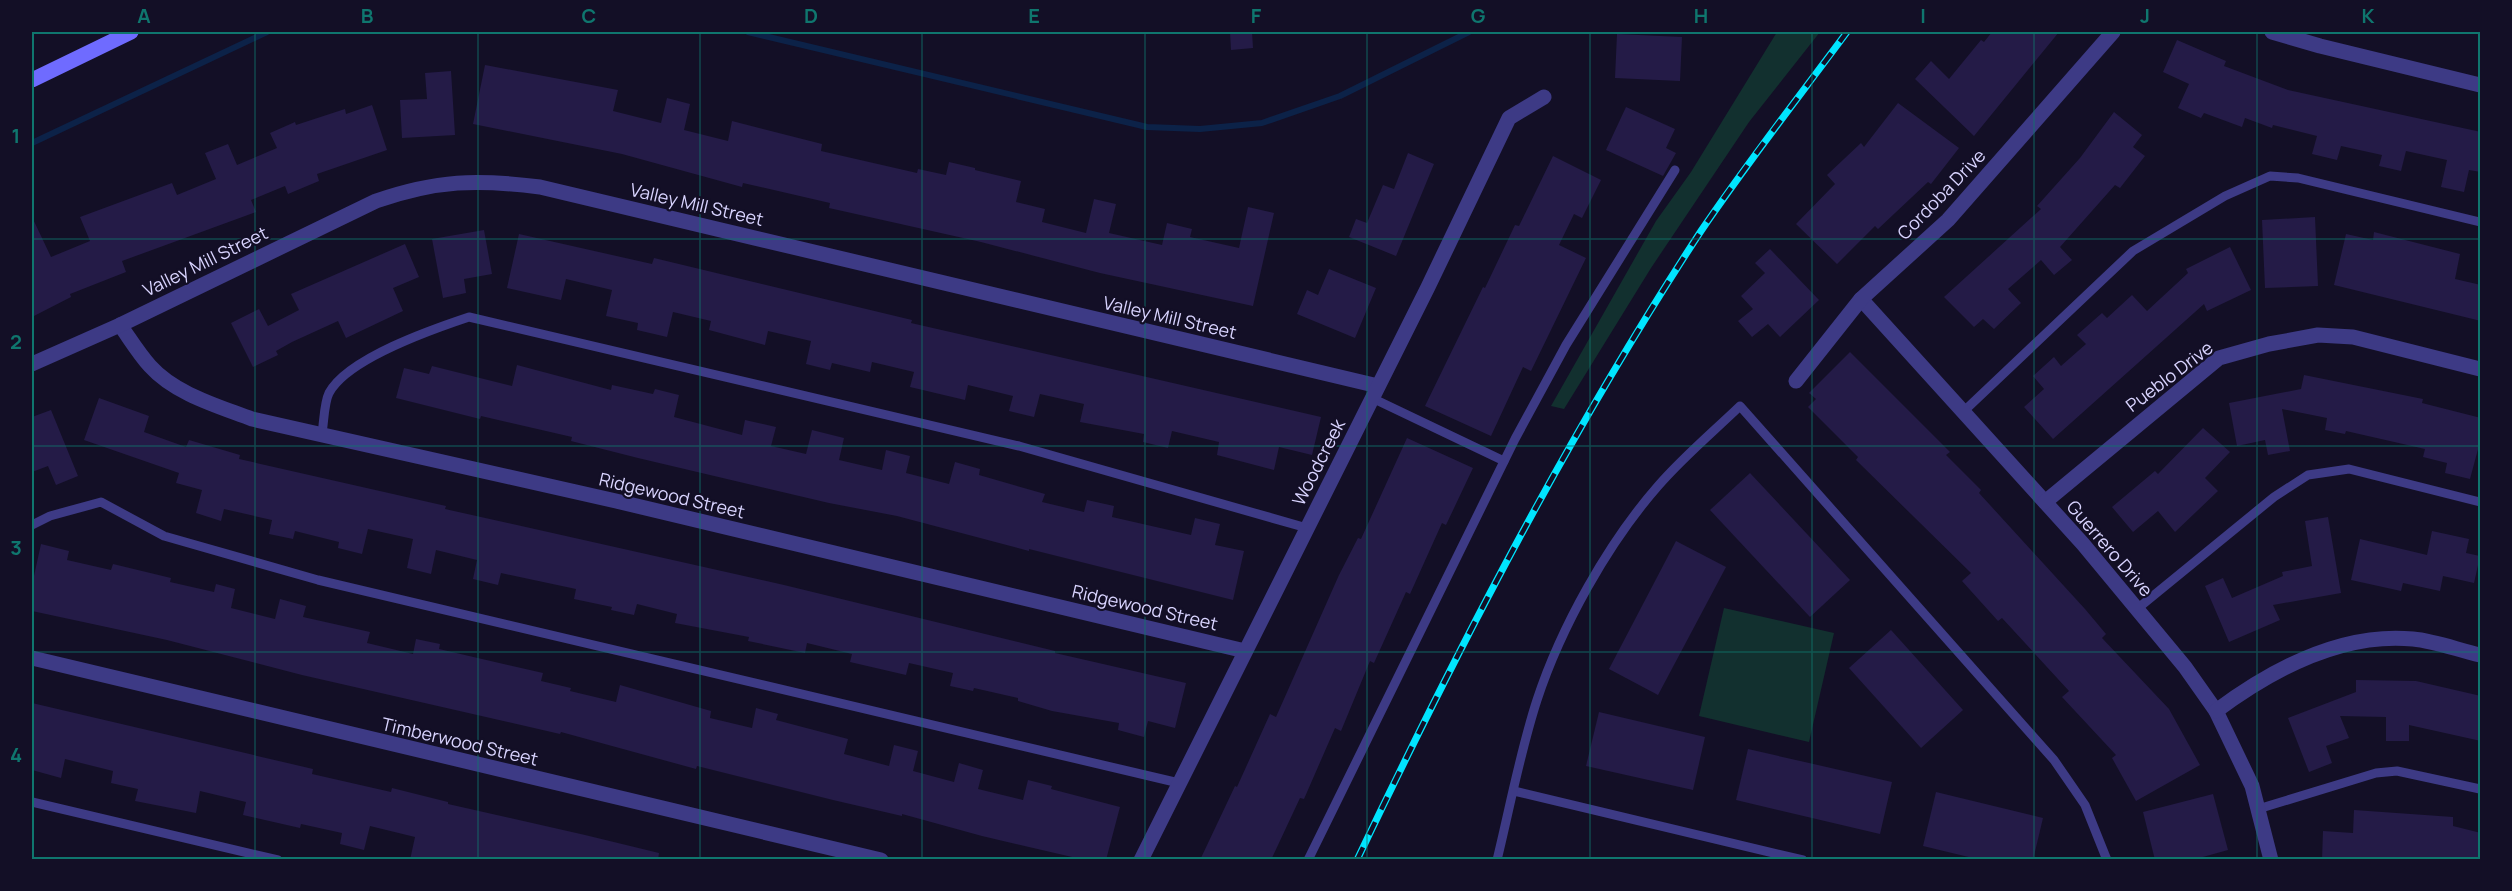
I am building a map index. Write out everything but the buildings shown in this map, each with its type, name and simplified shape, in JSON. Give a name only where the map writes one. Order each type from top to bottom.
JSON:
[{"type":"main road","points":[[32,80],[131,32]]},
{"type":"street","name":"Cordoba Drive","points":[[1796,381],[1861,299],[1947,219],[2113,32]]},
{"type":"street","points":[[2272,32],[2481,85]]},
{"type":"street","name":"Woodcreek","points":[[1141,860],[1509,118],[1544,97]]},
{"type":"street","name":"Valley Mill Street","points":[[32,364],[120,325],[376,201],[413,188],[456,181],[503,182],[552,190],[1375,392]]},
{"type":"street","name":"Guerrero Drive","points":[[1861,299],[2045,502],[2185,667],[2216,711],[2252,786],[2271,860]]},
{"type":"street","name":"Ridgewood Street","points":[[120,325],[151,368],[167,381],[202,400],[252,419],[322,433],[1245,651]]},
{"type":"street","name":"Pueblo Drive","points":[[2045,502],[2220,358],[2269,344],[2318,334],[2353,338],[2481,369]]},
{"type":"street","points":[[2216,711],[2247,688],[2317,653],[2371,640],[2413,639],[2481,655]]},
{"type":"street","name":"Timberwood Street","points":[[32,658],[880,860]]},
{"type":"lane","points":[[1308,860],[1504,461],[1566,345],[1675,170]]},
{"type":"lane","points":[[1963,412],[2133,251],[2225,196],[2270,176],[2298,178],[2481,222]]},
{"type":"lane","points":[[322,433],[329,393],[346,375],[404,339],[469,316],[1019,446],[1307,528]]},
{"type":"lane","points":[[1375,392],[1504,461]]},
{"type":"lane","points":[[1497,860],[1537,699],[1561,643],[1592,581],[1617,540],[1658,486],[1740,406],[2054,760],[2085,805],[2107,860]]},
{"type":"lane","points":[[2137,609],[2274,497],[2308,475],[2349,469],[2481,502]]},
{"type":"lane","points":[[32,525],[50,516],[101,502],[164,536],[318,580],[1179,783]]},
{"type":"lane","points":[[2258,809],[2376,773],[2397,771],[2481,789]]},
{"type":"lane","points":[[1514,791],[1803,860]]},
{"type":"lane","points":[[32,802],[278,860]]},
{"type":"green space","points":[[1777,32],[1820,32],[1749,122],[1651,268],[1564,409],[1551,406],[1656,221],[1691,172]]},
{"type":"green space","points":[[1724,608],[1834,633],[1809,742],[1699,716]]},
{"type":"waterway","points":[[32,143],[267,32]]},
{"type":"waterway","points":[[748,32],[1147,127],[1200,129],[1262,123],[1340,96],[1469,32]]},
{"type":"railway","points":[[1357,860],[1518,540],[1606,383],[1701,231],[1847,32]]}]
